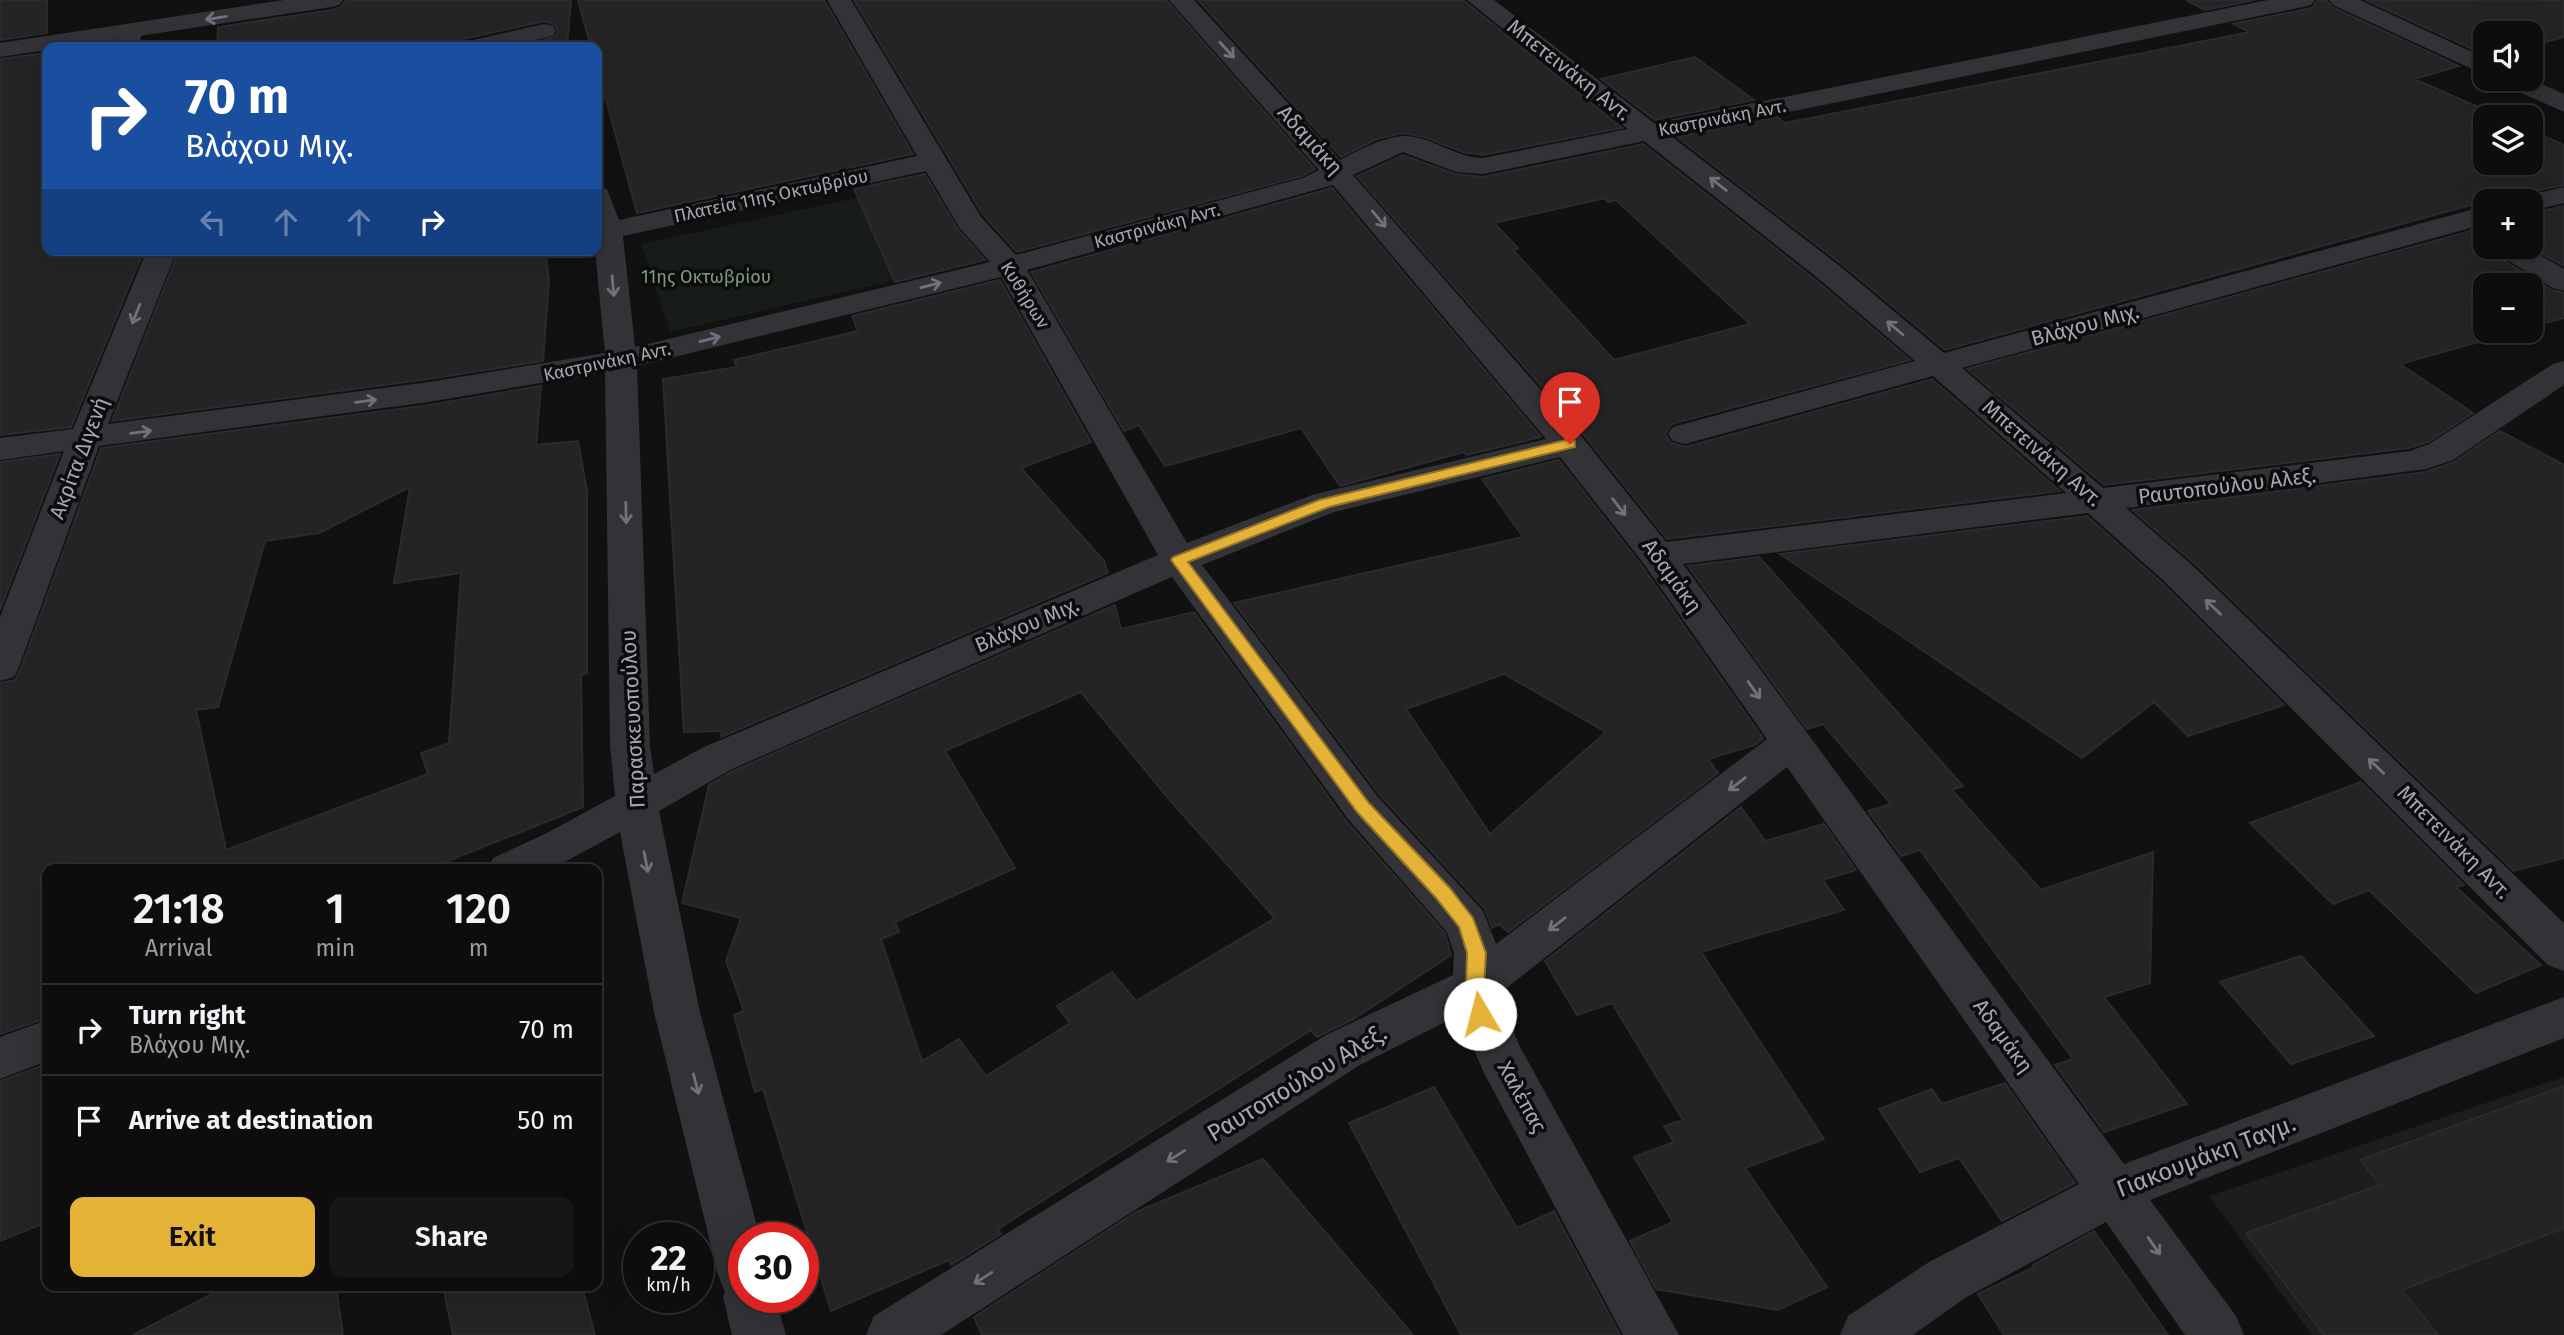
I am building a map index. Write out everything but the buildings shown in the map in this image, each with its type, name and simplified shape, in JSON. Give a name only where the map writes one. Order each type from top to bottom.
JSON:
[{"type":"street","points":[[94,42],[129,39],[331,0]]},
{"type":"street","name":"Κυθήρων","points":[[839,0],[969,221],[1010,266],[1179,560]]},
{"type":"street","name":"Αδαμάκη","points":[[1181,0],[1337,169],[1570,444],[1657,555],[2217,1335]]},
{"type":"street","name":"Μπετεινάκη Αντ.","points":[[1479,0],[1830,273],[2098,503],[2188,582],[2564,952]]},
{"type":"street","name":"Καστρινάκη Αντ.","points":[[0,449],[85,440],[504,382],[621,360],[1010,266],[1312,184],[1337,169],[1388,147],[1405,144],[1447,161],[1474,166],[2302,0]]},
{"type":"street","points":[[2341,0],[2473,61]]},
{"type":"street","points":[[494,42],[543,30]]},
{"type":"street","points":[[0,50],[42,46]]},
{"type":"street","points":[[2536,91],[2564,104]]},
{"type":"street","name":"Πλατεία 11ης Οκτωβρίου","points":[[602,220],[934,161]]},
{"type":"street","points":[[2543,201],[2564,195]]},
{"type":"street","name":"Βλάχου Μιχ.","points":[[1685,434],[2473,224]]},
{"type":"street","name":"Παρασκευοπούλου","points":[[602,227],[621,360],[630,745],[635,802],[660,933],[731,1222]]},
{"type":"street","name":"Ακρίτα Διγενή","points":[[0,667],[85,440],[160,256]]},
{"type":"street","points":[[2526,259],[2564,282]]},
{"type":"street","name":"Ραυτοπούλου Αλεξ.","points":[[1657,555],[2098,503],[2431,457],[2564,371]]},
{"type":"street","name":"Βλάχου Μιχ.","points":[[521,864],[560,846],[718,758],[1179,560],[1324,503],[1570,444]]},
{"type":"street","name":"Χαλέπας","points":[[1179,560],[1363,808],[1442,892],[1467,924],[1476,953],[1475,986],[1480,1014],[1500,1056],[1652,1335]]},
{"type":"street","name":"Ραυτοπούλου Αλεξ.","points":[[893,1335],[1343,1050],[1475,986],[1791,742]]},
{"type":"street","name":"Γιακουμάκη Ταγμ.","points":[[1867,1335],[1947,1280],[2114,1191],[2564,1017]]},
{"type":"street","points":[[0,1058],[42,1042]]},
{"type":"street","points":[[753,1313],[759,1335]]},
{"type":"shaded area","points":[[2564,1077],[2564,1335],[2312,1335],[2209,1196]]},
{"type":"green space","name":"11ης Οκτωβρίου","points":[[921,184],[966,264],[670,332],[641,244]]},
{"type":"route","points":[[1480,1014],[1475,986],[1476,953],[1467,924],[1442,892],[1363,808],[1179,560],[1324,503],[1570,444]]}]
